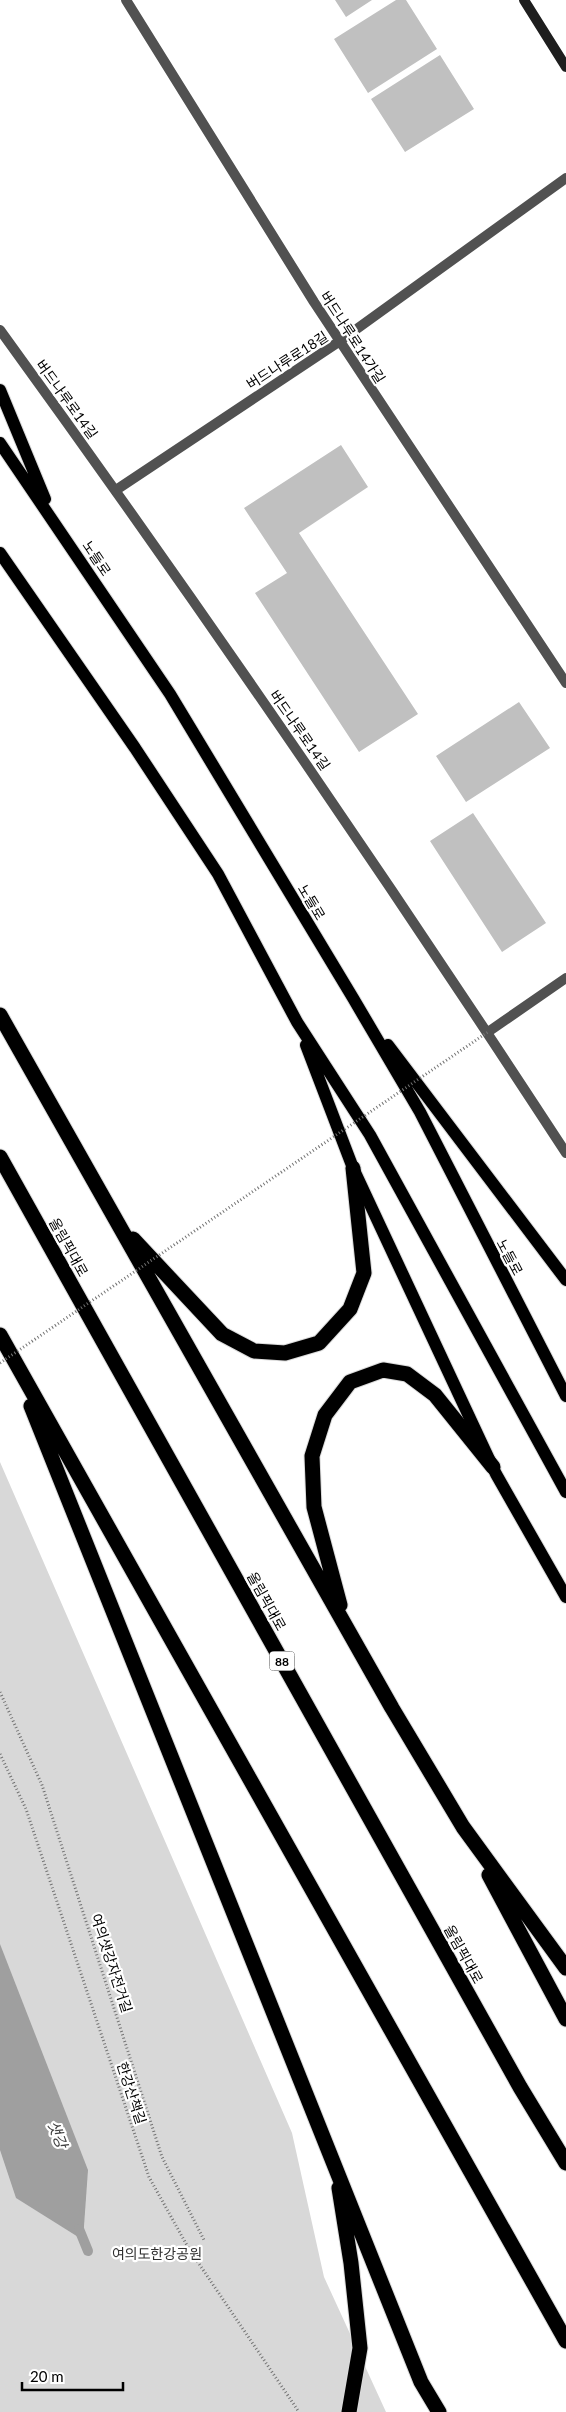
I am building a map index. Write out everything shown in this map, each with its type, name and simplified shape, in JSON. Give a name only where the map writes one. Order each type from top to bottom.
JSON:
[{"type":"highway","points":[[0,1015],[345,1625],[463,1827],[566,2019]]},
{"type":"highway","name":"올림픽대로","points":[[0,1157],[515,2079],[566,2164]]},
{"type":"highway","points":[[117,1222],[222,1334],[254,1351],[284,1353],[319,1343],[350,1309],[364,1273],[353,1168]]},
{"type":"highway","points":[[0,1335],[566,2341]]},
{"type":"highway","points":[[8,1349],[182,1788],[335,2160],[421,2382],[439,2412]]},
{"type":"highway","points":[[345,1625],[314,1507],[312,1456],[325,1415],[350,1382],[383,1370],[407,1374],[435,1395],[494,1467]]},
{"type":"highway","points":[[463,1827],[566,1968]]},
{"type":"highway","points":[[335,2160],[351,2263],[360,2348],[350,2412]]},
{"type":"main road","points":[[524,0],[566,67]]},
{"type":"main road","points":[[0,390],[55,522]]},
{"type":"main road","name":"노들로","points":[[0,443],[170,694],[420,1112],[566,1396]]},
{"type":"main road","points":[[0,553],[135,748],[218,874],[297,1022],[370,1135],[566,1492]]},
{"type":"main road","points":[[352,998],[566,1280]]},
{"type":"main road","points":[[297,1022],[353,1168],[494,1467],[566,1597]]},
{"type":"street","name":"버드나루로14가길","points":[[126,0],[340,341],[566,683]]},
{"type":"street","name":"버드나루로18길","points":[[116,490],[340,341],[566,178]]},
{"type":"street","name":"버드나루로14길","points":[[0,330],[116,490],[330,798],[488,1032],[566,1154]]},
{"type":"street","points":[[488,1032],[566,978]]},
{"type":"path","points":[[0,1363],[488,1032]]},
{"type":"path","name":"여의샛강자전거길","points":[[0,1692],[42,1785],[162,2156],[204,2240]]},
{"type":"path","name":"한강산책길","points":[[0,1754],[26,1809],[149,2177],[189,2249],[299,2412]]},
{"type":"green space","name":"여의도한강공원","points":[[0,1462],[292,2133],[324,2277],[386,2412],[0,2412]]},
{"type":"water","points":[[0,1944],[88,2170],[83,2240],[16,2198],[0,2150]]},
{"type":"building","points":[[335,0],[372,0],[346,17]]},
{"type":"building","points":[[396,0],[406,0],[437,49],[368,93],[334,39]]},
{"type":"building","points":[[440,55],[474,109],[405,152],[371,99]]},
{"type":"building","points":[[341,445],[368,487],[299,533],[418,714],[359,752],[255,593],[287,573],[244,508]]},
{"type":"building","points":[[519,702],[550,748],[466,802],[436,756]]},
{"type":"building","points":[[473,813],[546,923],[502,952],[430,841]]},
{"type":"waterway","name":"샛강","points":[[79,2229],[88,2251]]}]
